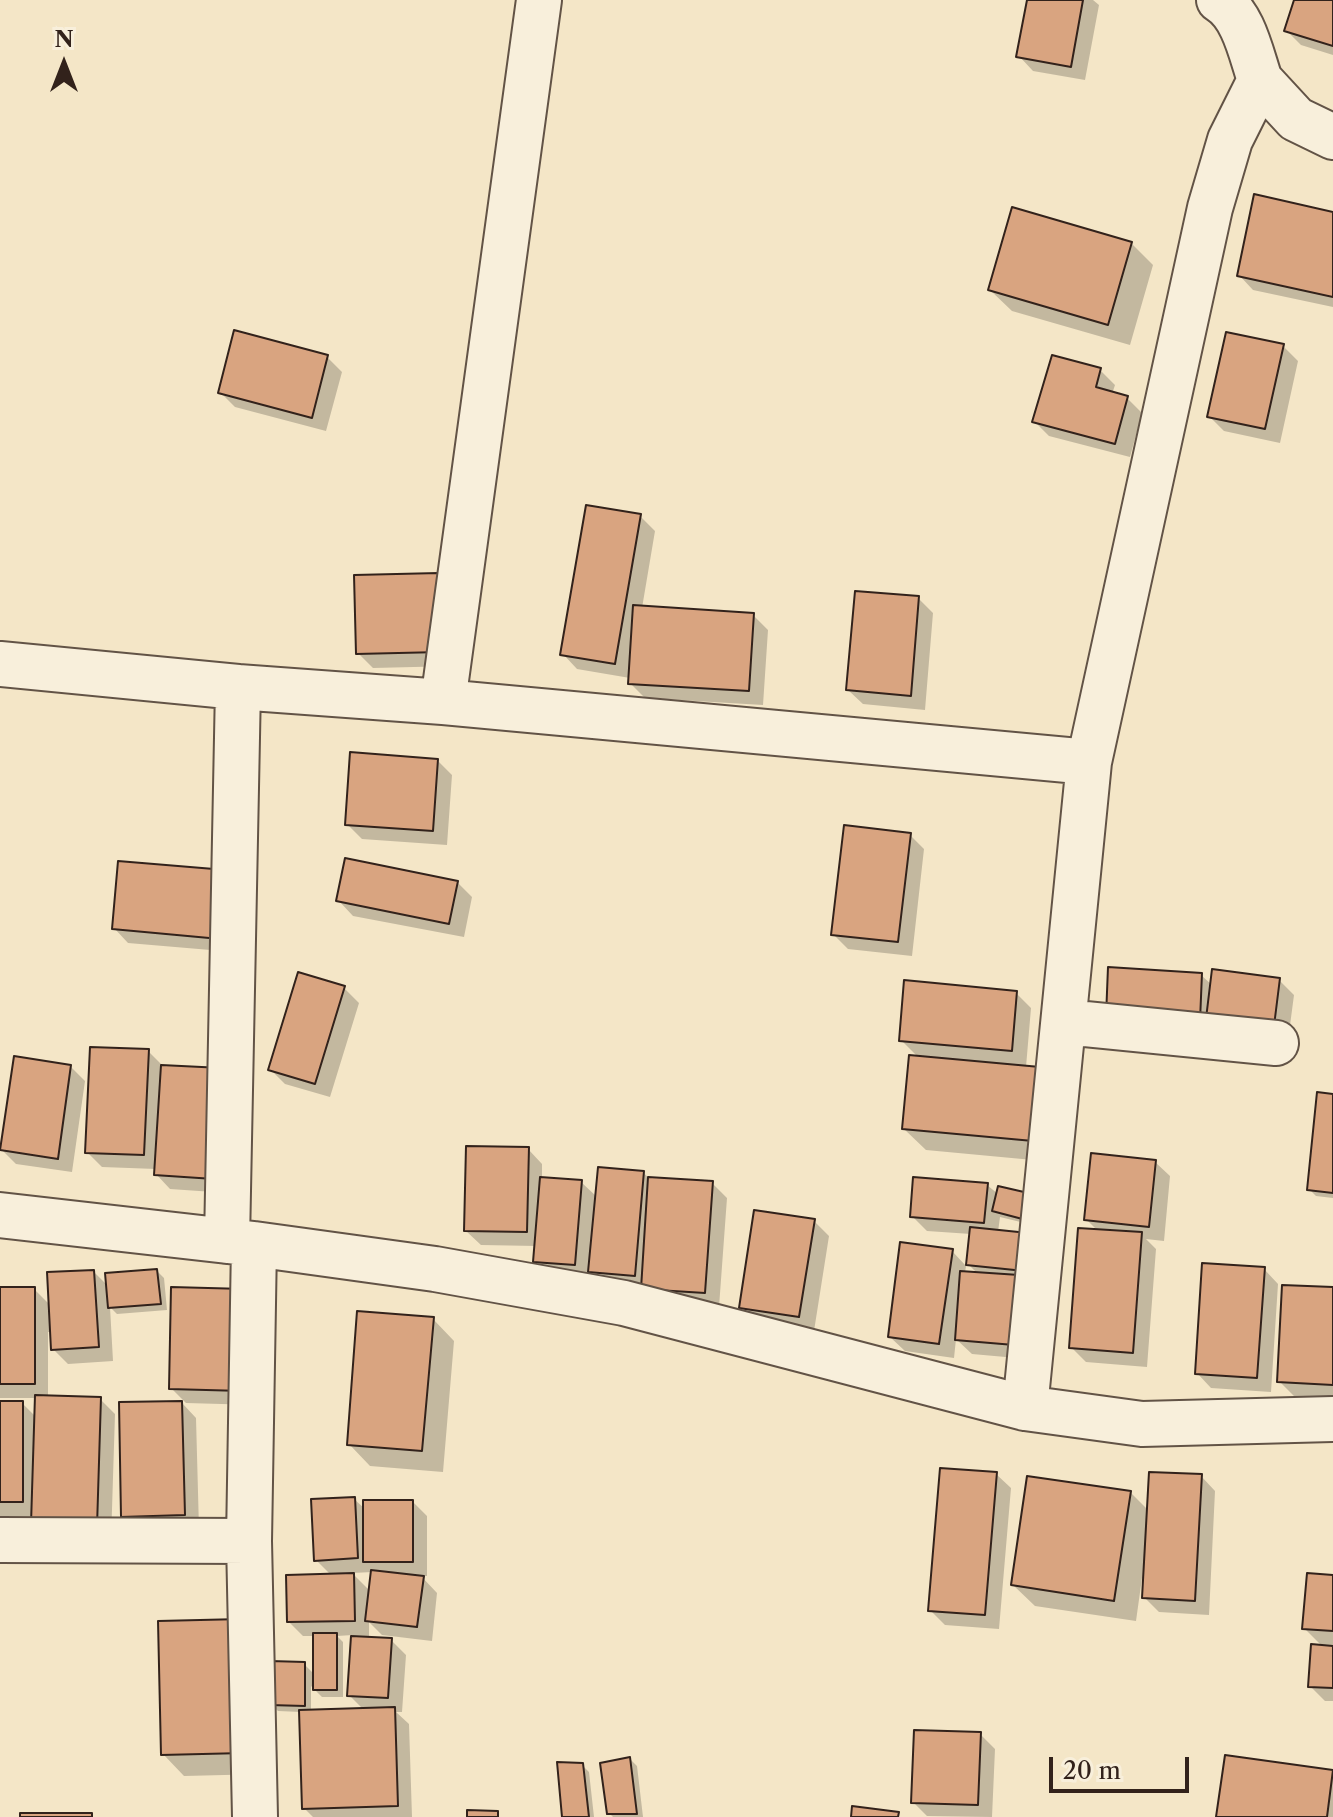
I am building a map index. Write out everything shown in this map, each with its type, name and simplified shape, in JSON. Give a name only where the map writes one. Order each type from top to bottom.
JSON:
[{"type":"street","points":[[443,702],[539,0]]},
{"type":"street","points":[[1219,0],[1229,6],[1246,37],[1260,80],[1296,119],[1333,137]]},
{"type":"street","points":[[1025,1408],[1089,762],[1210,208],[1230,140],[1260,80]]},
{"type":"street","points":[[0,664],[1089,762]]},
{"type":"street","points":[[238,687],[241,1242],[255,1817]]},
{"type":"street","points":[[1065,1022],[1276,1043]]},
{"type":"street","points":[[0,1215],[241,1242],[435,1269],[624,1303],[1025,1408],[1142,1424],[1333,1419]]},
{"type":"street","points":[[0,1540],[249,1541]]},
{"type":"building","points":[[1027,0],[1083,0],[1071,67],[1016,57]]},
{"type":"building","points":[[1294,0],[1333,0],[1333,46],[1284,31]]},
{"type":"building","points":[[1254,194],[1333,212],[1333,297],[1237,276]]},
{"type":"building","points":[[1012,207],[1132,242],[1108,325],[988,290]]},
{"type":"building","points":[[234,330],[328,355],[312,418],[218,393]]},
{"type":"building","points":[[1226,332],[1284,344],[1265,429],[1207,417]]},
{"type":"building","points":[[1052,355],[1101,368],[1096,387],[1128,396],[1115,444],[1032,422]]},
{"type":"building","points":[[586,505],[641,514],[615,664],[560,655]]},
{"type":"building","points":[[439,573],[441,652],[356,654],[354,575]]},
{"type":"building","points":[[855,591],[919,596],[911,696],[846,690]]},
{"type":"building","points":[[633,605],[754,613],[749,691],[628,684]]},
{"type":"building","points":[[350,752],[438,759],[433,831],[345,825]]},
{"type":"building","points":[[844,825],[911,833],[898,942],[831,935]]},
{"type":"building","points":[[345,858],[458,881],[449,924],[336,901]]},
{"type":"building","points":[[118,861],[226,870],[220,939],[112,929]]},
{"type":"building","points":[[1108,967],[1202,973],[1200,1021],[1106,1017]]},
{"type":"building","points":[[1212,969],[1280,978],[1273,1034],[1205,1027]]},
{"type":"building","points":[[298,972],[345,986],[315,1084],[268,1070]]},
{"type":"building","points":[[904,980],[1017,991],[1012,1051],[899,1041]]},
{"type":"building","points":[[90,1047],[149,1049],[144,1155],[85,1153]]},
{"type":"building","points":[[909,1055],[1051,1068],[1044,1142],[902,1129]]},
{"type":"building","points":[[14,1056],[71,1065],[58,1159],[0,1150]]},
{"type":"building","points":[[161,1065],[222,1068],[214,1179],[154,1175]]},
{"type":"building","points":[[1317,1092],[1333,1094],[1333,1193],[1307,1190]]},
{"type":"building","points":[[466,1146],[529,1147],[527,1232],[464,1231]]},
{"type":"building","points":[[1091,1153],[1156,1160],[1149,1227],[1084,1220]]},
{"type":"building","points":[[598,1167],[644,1171],[635,1276],[588,1272]]},
{"type":"building","points":[[540,1177],[582,1180],[575,1265],[533,1262]]},
{"type":"building","points":[[648,1177],[713,1181],[705,1293],[641,1289]]},
{"type":"building","points":[[913,1177],[988,1183],[984,1223],[910,1217]]},
{"type":"building","points":[[998,1186],[1037,1195],[1030,1221],[992,1211]]},
{"type":"building","points":[[754,1210],[815,1219],[799,1317],[739,1308]]},
{"type":"building","points":[[970,1227],[1038,1234],[1034,1272],[966,1265]]},
{"type":"building","points":[[1078,1228],[1142,1232],[1133,1353],[1069,1348]]},
{"type":"building","points":[[900,1242],[953,1249],[939,1344],[888,1337]]},
{"type":"building","points":[[1202,1263],[1265,1267],[1257,1378],[1195,1374]]},
{"type":"building","points":[[157,1269],[161,1304],[108,1308],[105,1273]]},
{"type":"building","points":[[94,1270],[99,1347],[51,1350],[47,1272]]},
{"type":"building","points":[[960,1271],[1019,1275],[1014,1345],[955,1340]]},
{"type":"building","points":[[1282,1285],[1333,1287],[1333,1385],[1277,1382]]},
{"type":"building","points":[[0,1287],[35,1287],[35,1384],[0,1384]]},
{"type":"building","points":[[171,1287],[245,1289],[243,1391],[169,1389]]},
{"type":"building","points":[[357,1311],[434,1317],[422,1451],[347,1445]]},
{"type":"building","points":[[35,1395],[101,1397],[97,1527],[31,1524]]},
{"type":"building","points":[[0,1401],[23,1401],[23,1502],[0,1502]]},
{"type":"building","points":[[182,1401],[185,1515],[121,1517],[119,1402]]},
{"type":"building","points":[[940,1468],[997,1472],[985,1615],[928,1611]]},
{"type":"building","points":[[1149,1472],[1202,1474],[1195,1601],[1142,1598]]},
{"type":"building","points":[[1027,1476],[1131,1491],[1114,1601],[1011,1585]]},
{"type":"building","points":[[355,1497],[358,1558],[314,1561],[311,1499]]},
{"type":"building","points":[[363,1500],[413,1500],[413,1562],[363,1562]]},
{"type":"building","points":[[371,1570],[424,1576],[417,1627],[365,1621]]},
{"type":"building","points":[[354,1573],[355,1621],[287,1622],[286,1575]]},
{"type":"building","points":[[1307,1573],[1333,1575],[1333,1631],[1302,1629]]},
{"type":"building","points":[[242,1619],[244,1753],[161,1755],[158,1621]]},
{"type":"building","points":[[313,1633],[337,1633],[337,1690],[313,1690]]},
{"type":"building","points":[[351,1636],[392,1638],[388,1698],[347,1696]]},
{"type":"building","points":[[1311,1644],[1333,1646],[1333,1688],[1308,1687]]},
{"type":"building","points":[[270,1661],[305,1662],[305,1706],[269,1705]]},
{"type":"building","points":[[395,1707],[398,1806],[302,1809],[299,1710]]},
{"type":"building","points":[[914,1730],[981,1732],[978,1805],[911,1803]]},
{"type":"building","points":[[1225,1755],[1333,1770],[1327,1817],[1216,1817]]},
{"type":"building","points":[[630,1757],[637,1814],[607,1814],[600,1763]]},
{"type":"building","points":[[557,1762],[583,1763],[589,1817],[562,1817]]},
{"type":"building","points":[[852,1806],[899,1812],[898,1817],[851,1817]]},
{"type":"building","points":[[467,1810],[498,1811],[498,1817],[467,1817]]},
{"type":"building","points":[[20,1813],[92,1813],[92,1817],[20,1817]]}]
